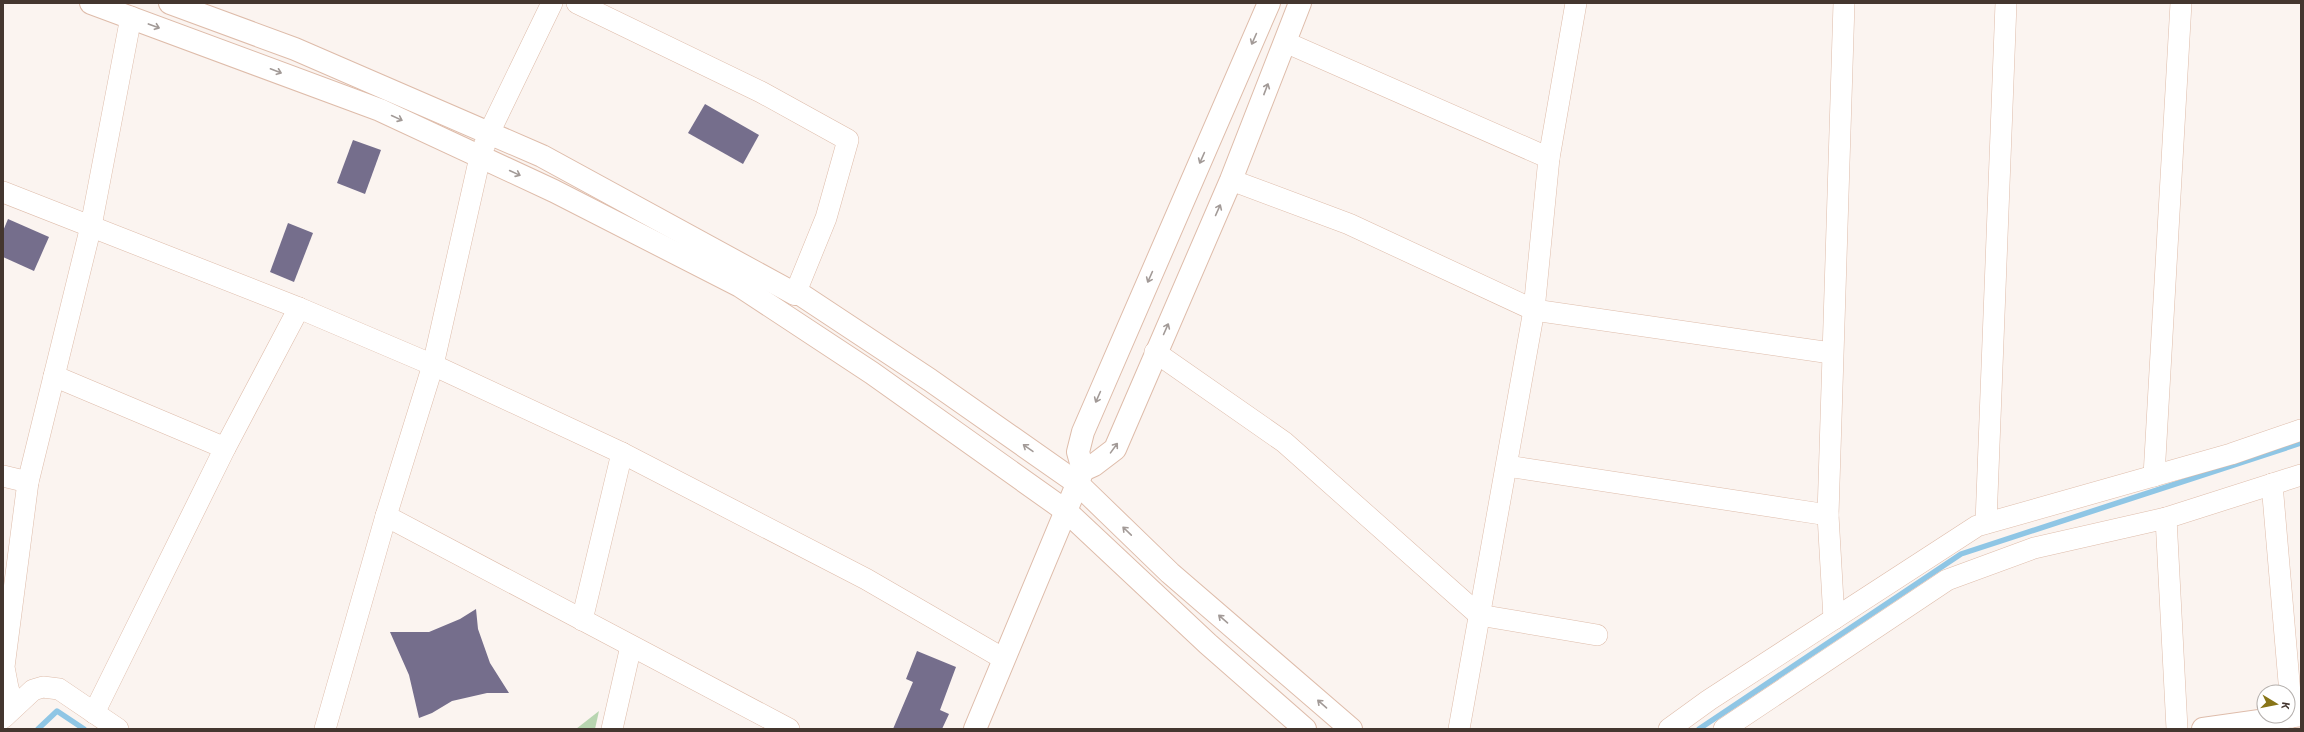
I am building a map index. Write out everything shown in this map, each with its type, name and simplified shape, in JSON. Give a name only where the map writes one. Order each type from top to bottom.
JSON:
[{"type":"street","points":[[90,3],[380,110],[554,191],[740,286],[872,373],[1066,510],[1208,644],[1305,729]]},
{"type":"street","points":[[170,3],[295,49],[542,156],[796,294],[800,294],[1080,477],[1170,573],[1351,729]]},
{"type":"street","points":[[325,729],[386,516],[433,365],[480,156],[489,133],[552,3]]},
{"type":"street","points":[[577,3],[761,92],[848,140],[826,218],[796,294]]},
{"type":"street","points":[[975,729],[1080,477],[1078,452],[1083,432],[1269,3]]},
{"type":"street","points":[[1080,477],[1115,449],[1231,180],[1300,3]]},
{"type":"street","points":[[1459,729],[1534,310],[1549,158],[1576,3]]},
{"type":"street","points":[[1834,619],[1828,515],[1844,3]]},
{"type":"street","points":[[1986,523],[2006,3]]},
{"type":"street","points":[[2154,476],[2181,3]]},
{"type":"street","points":[[9,713],[8,688],[4,667],[28,482],[91,226],[131,17]]},
{"type":"street","points":[[1285,42],[1549,158]]},
{"type":"street","points":[[1231,180],[1349,224],[1534,310],[1832,353]]},
{"type":"street","points":[[3,192],[299,308],[433,365],[622,453],[866,579],[1004,659]]},
{"type":"street","points":[[94,713],[225,448],[299,308]]},
{"type":"street","points":[[1156,352],[1284,442],[1480,615],[1597,635]]},
{"type":"street","points":[[54,376],[225,448]]},
{"type":"street","points":[[1669,729],[1709,700],[1977,526],[2231,454],[2301,430]]},
{"type":"street","points":[[582,620],[622,453]]},
{"type":"street","points":[[1507,466],[1828,515]]},
{"type":"street","points":[[1724,729],[1947,580],[2034,548],[2166,518],[2301,475]]},
{"type":"street","points":[[3,476],[28,482]]},
{"type":"street","points":[[2272,484],[2293,684]]},
{"type":"street","points":[[386,516],[789,729]]},
{"type":"street","points":[[2166,518],[2177,729]]},
{"type":"street","points":[[612,729],[632,646]]},
{"type":"street","points":[[9,713],[33,690],[43,687],[59,689],[118,729]]},
{"type":"street","points":[[2202,729],[2256,722]]},
{"type":"green space","points":[[599,711],[595,729],[576,729]]},
{"type":"building","points":[[705,104],[759,135],[743,164],[688,133]]},
{"type":"building","points":[[353,140],[381,150],[365,194],[337,183]]},
{"type":"building","points":[[8,219],[49,237],[34,271],[3,257],[3,231]]},
{"type":"building","points":[[288,223],[313,233],[294,282],[270,272]]},
{"type":"building","points":[[476,609],[478,629],[490,663],[509,693],[487,693],[452,701],[432,713],[419,718],[409,675],[390,632],[429,632],[460,619]]},
{"type":"building","points":[[917,651],[956,667],[940,710],[949,714],[942,729],[893,729],[913,682],[906,679]]},
{"type":"waterway","points":[[1699,729],[1961,554],[2301,443]]},
{"type":"waterway","points":[[38,729],[57,711],[84,729]]}]
